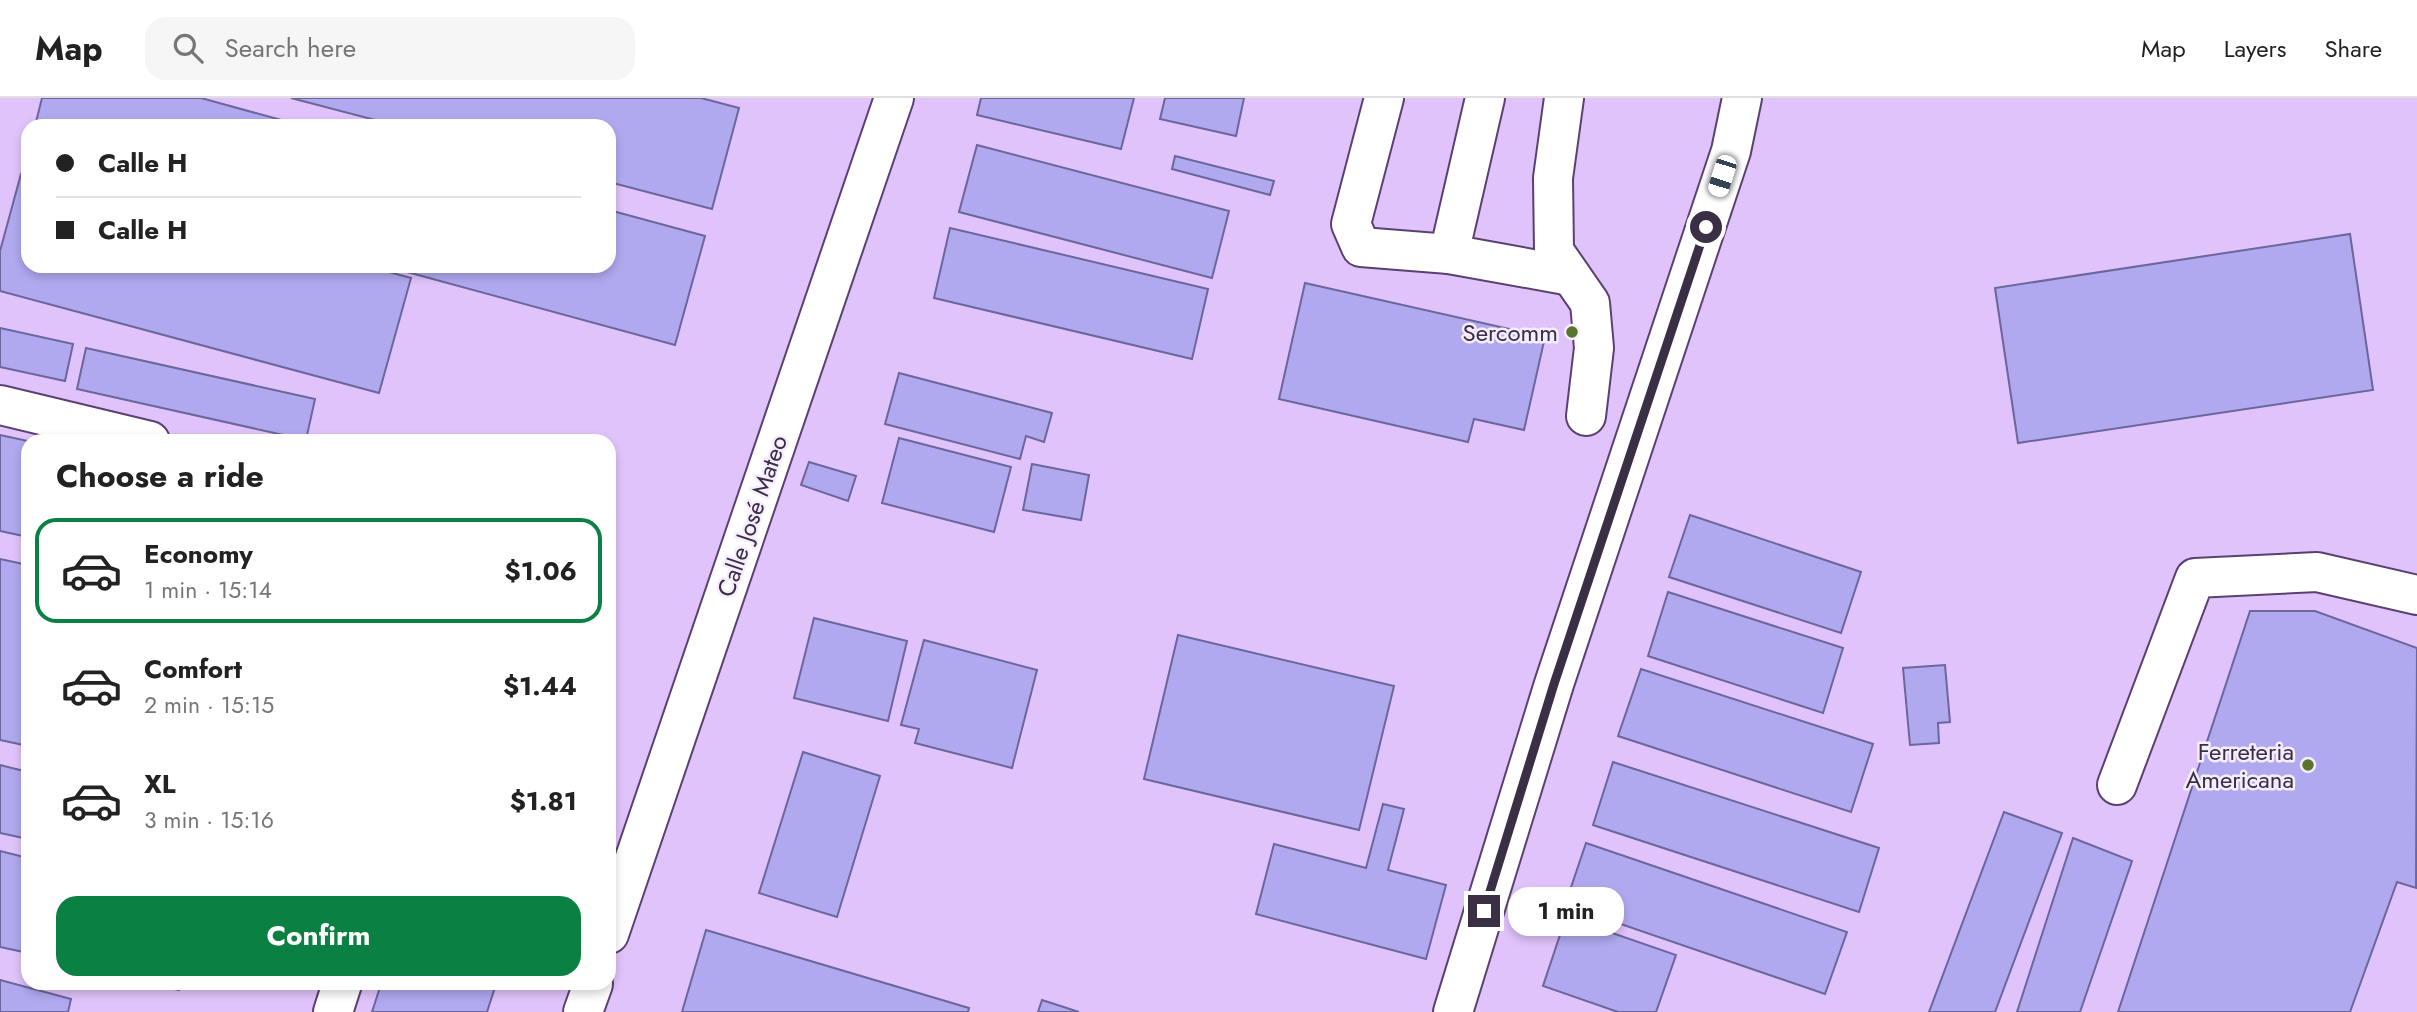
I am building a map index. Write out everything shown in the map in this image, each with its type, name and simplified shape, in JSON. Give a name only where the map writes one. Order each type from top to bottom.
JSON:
[{"type":"street","name":"Calle José Mateo","points":[[616,913],[894,98]]},
{"type":"street","points":[[1384,98],[1351,224],[1362,247],[1450,254],[1572,276]]},
{"type":"street","points":[[1450,254],[1485,98]]},
{"type":"street","points":[[1564,98],[1553,178],[1554,251],[1590,303],[1594,348],[1587,416]]},
{"type":"street","points":[[1453,1012],[1554,684],[1731,151],[1742,98]]},
{"type":"street","points":[[0,405],[121,434]]},
{"type":"street","points":[[2117,785],[2195,578],[2317,572],[2417,595]]},
{"type":"street","points":[[333,1012],[340,990]]},
{"type":"street","points":[[583,1012],[591,990]]},
{"type":"building","points":[[42,98],[201,98],[278,119],[37,119]]},
{"type":"building","points":[[291,98],[701,98],[739,108],[712,209],[616,184],[616,119],[371,119]]},
{"type":"building","points":[[981,98],[1134,98],[1121,149],[977,115]]},
{"type":"building","points":[[1165,98],[1244,98],[1236,136],[1160,119]]},
{"type":"building","points":[[977,145],[1229,211],[1212,278],[959,212]]},
{"type":"building","points":[[1175,156],[1274,181],[1270,195],[1172,169]]},
{"type":"building","points":[[21,174],[21,273],[393,273],[411,278],[379,393],[0,291],[0,251]]},
{"type":"building","points":[[616,212],[705,236],[675,345],[411,273],[616,273]]},
{"type":"building","points":[[950,228],[1208,289],[1192,359],[934,298]]},
{"type":"building","points":[[2350,234],[2373,390],[2018,443],[1995,288]]},
{"type":"building","points":[[1305,283],[1545,337],[1524,430],[1474,419],[1468,442],[1279,399]]},
{"type":"building","points":[[0,328],[73,344],[65,381],[0,367]]},
{"type":"building","points":[[86,348],[315,399],[307,434],[279,434],[77,389]]},
{"type":"building","points":[[899,373],[1052,413],[1044,442],[1026,436],[1020,459],[885,424]]},
{"type":"building","points":[[0,435],[21,440],[21,536],[0,531]]},
{"type":"building","points":[[899,438],[1011,467],[994,532],[882,503]]},
{"type":"building","points":[[809,462],[856,476],[848,501],[801,485]]},
{"type":"building","points":[[1032,464],[1089,475],[1081,520],[1023,510]]},
{"type":"building","points":[[1690,515],[1861,572],[1841,633],[1669,577]]},
{"type":"building","points":[[0,559],[21,564],[21,744],[0,740]]},
{"type":"building","points":[[1668,592],[1843,648],[1823,713],[1648,656]]},
{"type":"building","name":"Ferreteria Americana","points":[[2250,611],[2315,611],[2417,648],[2416,888],[2397,882],[2350,1012],[2118,1012]]},
{"type":"building","points":[[814,618],[907,641],[888,721],[794,698]]},
{"type":"building","points":[[1178,635],[1394,686],[1359,830],[1144,779]]},
{"type":"building","points":[[924,640],[1037,670],[1012,768],[915,743],[919,729],[901,725]]},
{"type":"building","points":[[1945,665],[1950,722],[1938,723],[1939,743],[1910,745],[1903,668]]},
{"type":"building","points":[[1641,669],[1873,744],[1851,812],[1618,736]]},
{"type":"building","points":[[803,752],[880,776],[837,917],[759,893]]},
{"type":"building","points":[[1613,762],[1879,848],[1859,912],[1593,825]]},
{"type":"building","points":[[0,765],[21,770],[21,838],[0,833]]},
{"type":"building","points":[[1383,804],[1404,809],[1388,870],[1446,885],[1426,959],[1256,914],[1274,844],[1366,868]]},
{"type":"building","points":[[2004,812],[2062,833],[1995,1012],[1929,1012]]},
{"type":"building","points":[[2073,838],[2132,861],[2080,1012],[2017,1012]]},
{"type":"building","points":[[1586,843],[1847,932],[1825,994],[1565,905]]},
{"type":"building","points":[[0,851],[21,856],[21,952],[0,947]]},
{"type":"building","points":[[1566,917],[1676,955],[1656,1012],[1618,1012],[1543,986]]},
{"type":"building","points":[[706,930],[969,1008],[968,1012],[682,1012]]},
{"type":"building","points":[[0,980],[21,986],[21,990],[37,990],[71,999],[68,1012],[0,1012]]},
{"type":"building","points":[[379,990],[494,990],[487,1012],[372,1012]]},
{"type":"building","points":[[1042,1000],[1079,1012],[1038,1012]]},
{"type":"place","name":"Sercomm","points":[[1572,332]]},
{"type":"place","name":"Ferreteria Americana","points":[[2308,765]]},
{"type":"route","points":[[1484,911],[1554,684],[1706,227]]}]
